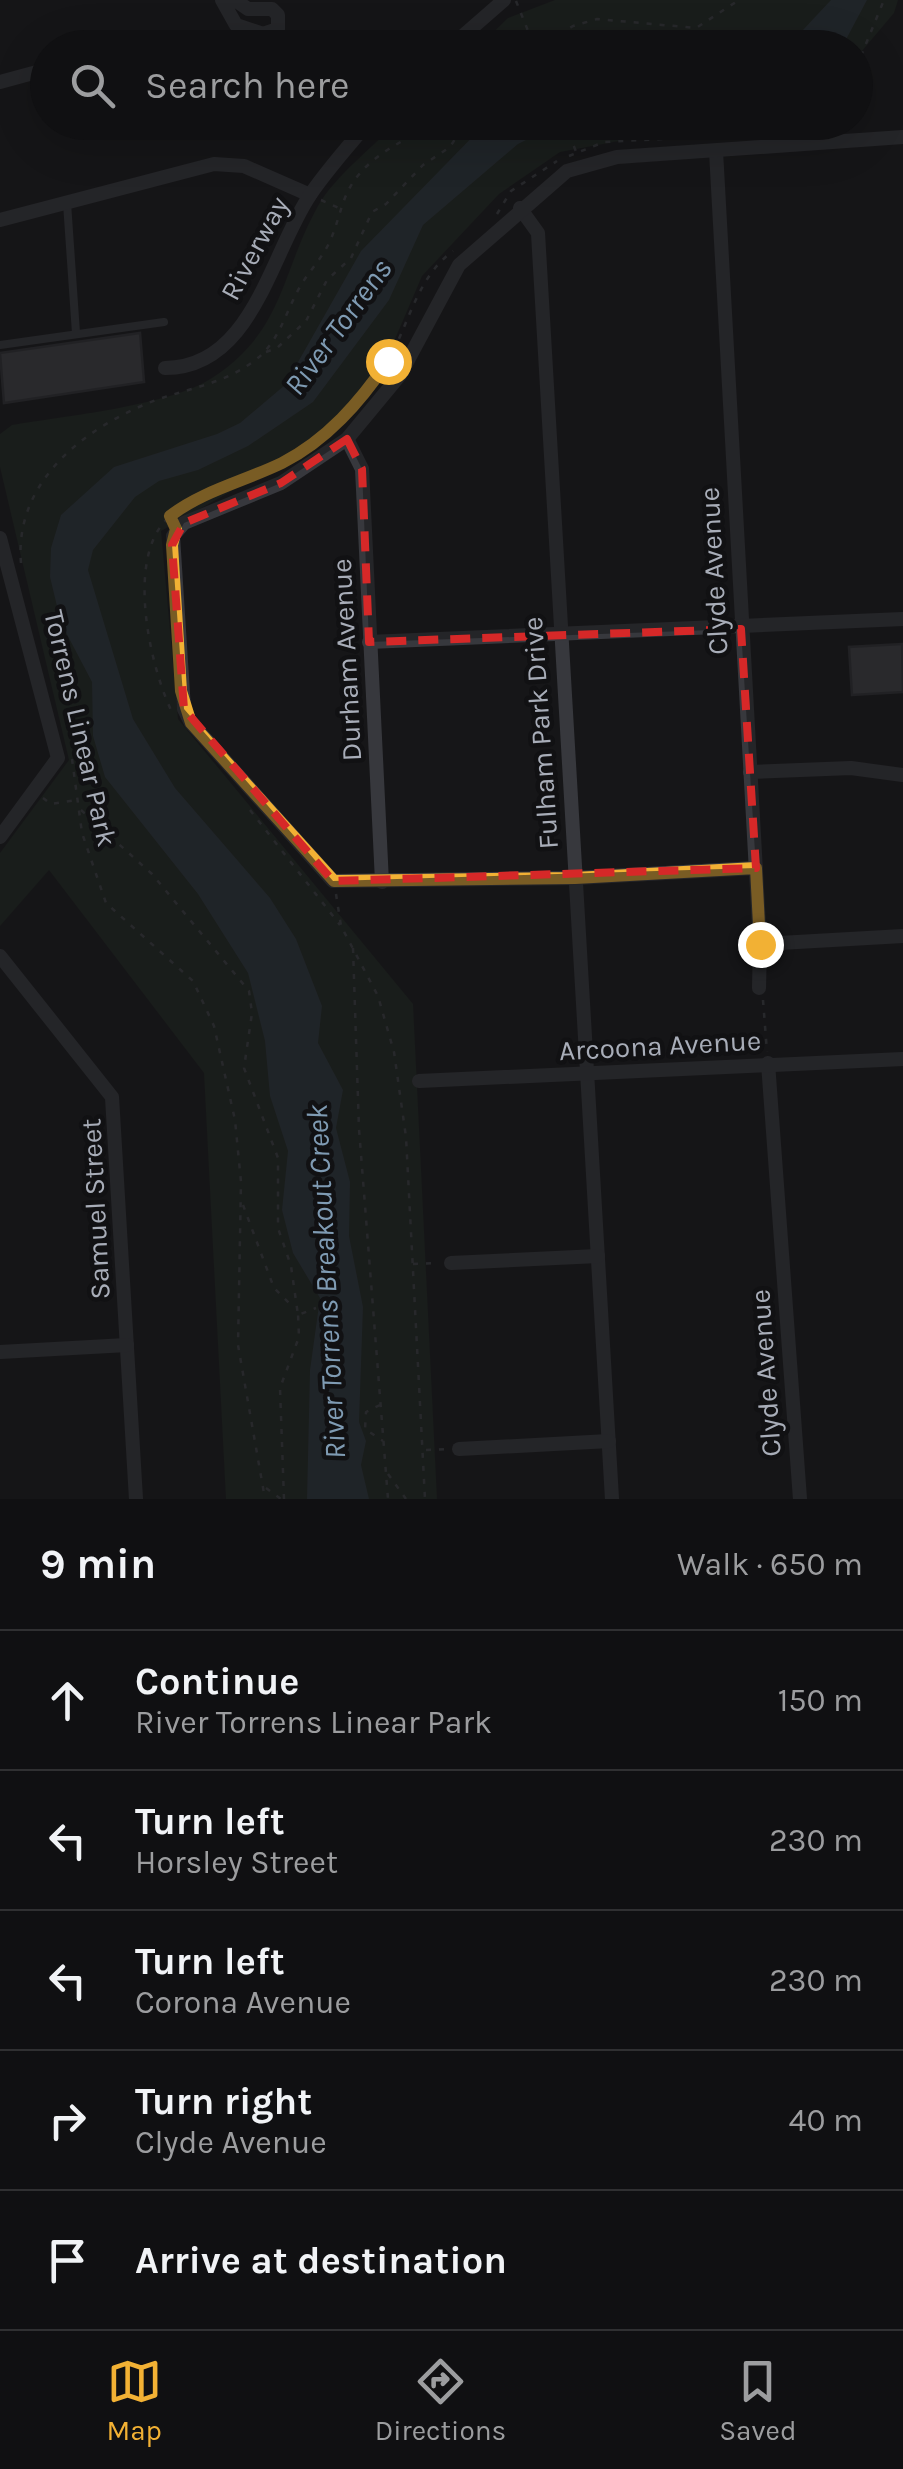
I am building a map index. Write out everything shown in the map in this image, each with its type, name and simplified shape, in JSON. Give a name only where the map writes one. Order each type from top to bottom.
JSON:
[{"type":"street","points":[[222,0],[236,25],[251,30]]},
{"type":"street","points":[[236,0],[248,10],[272,10],[278,14],[275,30]]},
{"type":"street","points":[[467,30],[493,3]]},
{"type":"street","points":[[0,82],[30,74]]},
{"type":"street","points":[[873,137],[903,136]]},
{"type":"street","name":"Riverway","points":[[172,368],[200,365],[214,356],[240,327],[310,196],[355,140]]},
{"type":"street","points":[[756,868],[575,878],[334,881],[191,723],[184,709],[172,545],[176,529],[281,483],[347,439],[400,375],[459,265],[578,159],[714,144],[808,140]]},
{"type":"street","name":"Clyde Avenue","points":[[714,144],[756,868],[759,985]]},
{"type":"street","points":[[0,220],[214,164],[244,166],[310,196]]},
{"type":"street","name":"Fulham Park Drive","points":[[520,208],[538,233],[612,1499]]},
{"type":"street","name":"Durham Avenue","points":[[347,439],[362,469],[382,882]]},
{"type":"street","points":[[0,538],[58,758],[0,837]]},
{"type":"street","points":[[369,642],[741,629],[903,619]]},
{"type":"street","points":[[750,772],[851,768],[903,775]]},
{"type":"street","points":[[760,944],[903,936]]},
{"type":"street","name":"Samuel Street","points":[[0,956],[112,1097],[136,1499]]},
{"type":"street","name":"Arcoona Avenue","points":[[420,1081],[903,1059]]},
{"type":"street","name":"Clyde Avenue","points":[[768,1064],[800,1499]]},
{"type":"street","points":[[450,1263],[598,1256]]},
{"type":"street","points":[[0,1352],[127,1346]]},
{"type":"street","points":[[459,1448],[609,1441]]},
{"type":"lane","points":[[67,200],[76,333]]},
{"type":"lane","points":[[0,345],[164,322]]},
{"type":"path","points":[[516,0],[528,30]]},
{"type":"path","points":[[566,30],[597,19],[696,28],[739,0]]},
{"type":"path","points":[[872,30],[884,0]]},
{"type":"path","points":[[265,352],[278,336],[293,300],[330,242],[340,208],[358,176],[378,156],[405,140]]},
{"type":"path","points":[[22,567],[26,504],[50,471],[122,416],[230,376],[277,348],[306,320],[327,280],[351,258],[372,212],[386,204],[422,165],[454,140]]},
{"type":"path","points":[[570,140],[578,159]]},
{"type":"path","points":[[494,218],[511,191],[536,172],[625,140]]},
{"type":"path","points":[[714,144],[724,140]]},
{"type":"path","points":[[310,196],[340,208]]},
{"type":"path","points":[[176,529],[170,516],[186,503],[285,462],[324,436],[364,396],[388,361],[428,274],[460,246]]},
{"type":"path","points":[[172,368],[180,394]]},
{"type":"path","name":"Torrens Linear Park","points":[[70,752],[82,833],[106,903],[193,980],[214,1026],[235,1120],[241,1201],[238,1346],[264,1499]]},
{"type":"path","points":[[33,792],[50,804],[77,800]]},
{"type":"path","points":[[78,807],[152,874],[249,992],[252,1013],[244,1068],[278,1158],[278,1228],[291,1266],[298,1314],[299,1337],[280,1388],[282,1499]]},
{"type":"path","points":[[334,881],[341,926],[378,996],[394,1052],[406,1137],[425,1499]]},
{"type":"path","points":[[353,946],[350,978],[361,1085],[359,1129],[388,1499]]},
{"type":"path","points":[[759,985],[768,1064]]},
{"type":"path","points":[[241,1201],[274,1288],[298,1314]]},
{"type":"path","points":[[413,1264],[450,1263]]},
{"type":"path","points":[[298,1314],[316,1308]]},
{"type":"path","points":[[380,1405],[366,1412],[363,1422],[365,1429],[384,1442]]},
{"type":"path","points":[[422,1450],[459,1448]]},
{"type":"path","points":[[387,1472],[406,1499]]},
{"type":"path","points":[[263,1486],[282,1499]]},
{"type":"highlighted area","points":[[347,439],[362,469],[369,642],[741,629],[756,868],[333,881],[184,709],[172,545],[184,523],[281,483]]},
{"type":"shaded area","points":[[555,0],[898,0],[894,13],[873,38],[873,30],[496,30],[508,18]]},
{"type":"shaded area","points":[[378,140],[624,140],[560,152],[499,194],[422,276],[386,360],[332,434],[161,531],[178,719],[413,1004],[437,1499],[226,1499],[204,1073],[49,870],[0,926],[0,853],[69,760],[0,467],[0,434],[12,425],[170,396],[212,378],[236,360],[268,320],[318,206],[344,173]]},
{"type":"water","points":[[831,0],[867,0],[851,30],[803,30]]},
{"type":"water","points":[[469,140],[526,140],[423,225],[389,300],[313,402],[248,446],[198,470],[159,481],[135,497],[93,550],[88,570],[133,719],[175,788],[270,898],[296,939],[322,1006],[318,1043],[343,1090],[336,1128],[350,1182],[349,1236],[363,1307],[359,1422],[366,1441],[361,1465],[369,1499],[307,1499],[310,1370],[320,1298],[293,1253],[282,1210],[288,1151],[270,1096],[265,1041],[248,973],[198,894],[105,777],[93,736],[92,682],[61,623],[50,577],[51,548],[61,515],[114,467],[240,423],[285,385],[361,251]]},
{"type":"building","points":[[140,333],[144,382],[4,403],[0,353]]},
{"type":"building","points":[[902,644],[903,692],[852,695],[849,647]]},
{"type":"route","points":[[388,361],[364,396],[324,436],[285,462],[186,503],[170,516],[176,529],[172,545],[181,691],[191,723],[334,881],[575,878],[756,868],[760,944]]},
{"type":"water label","name":"River Torrens","points":[[338,327]]},
{"type":"water label","name":"River Torrens Breakout Creek","points":[[326,1282]]}]
